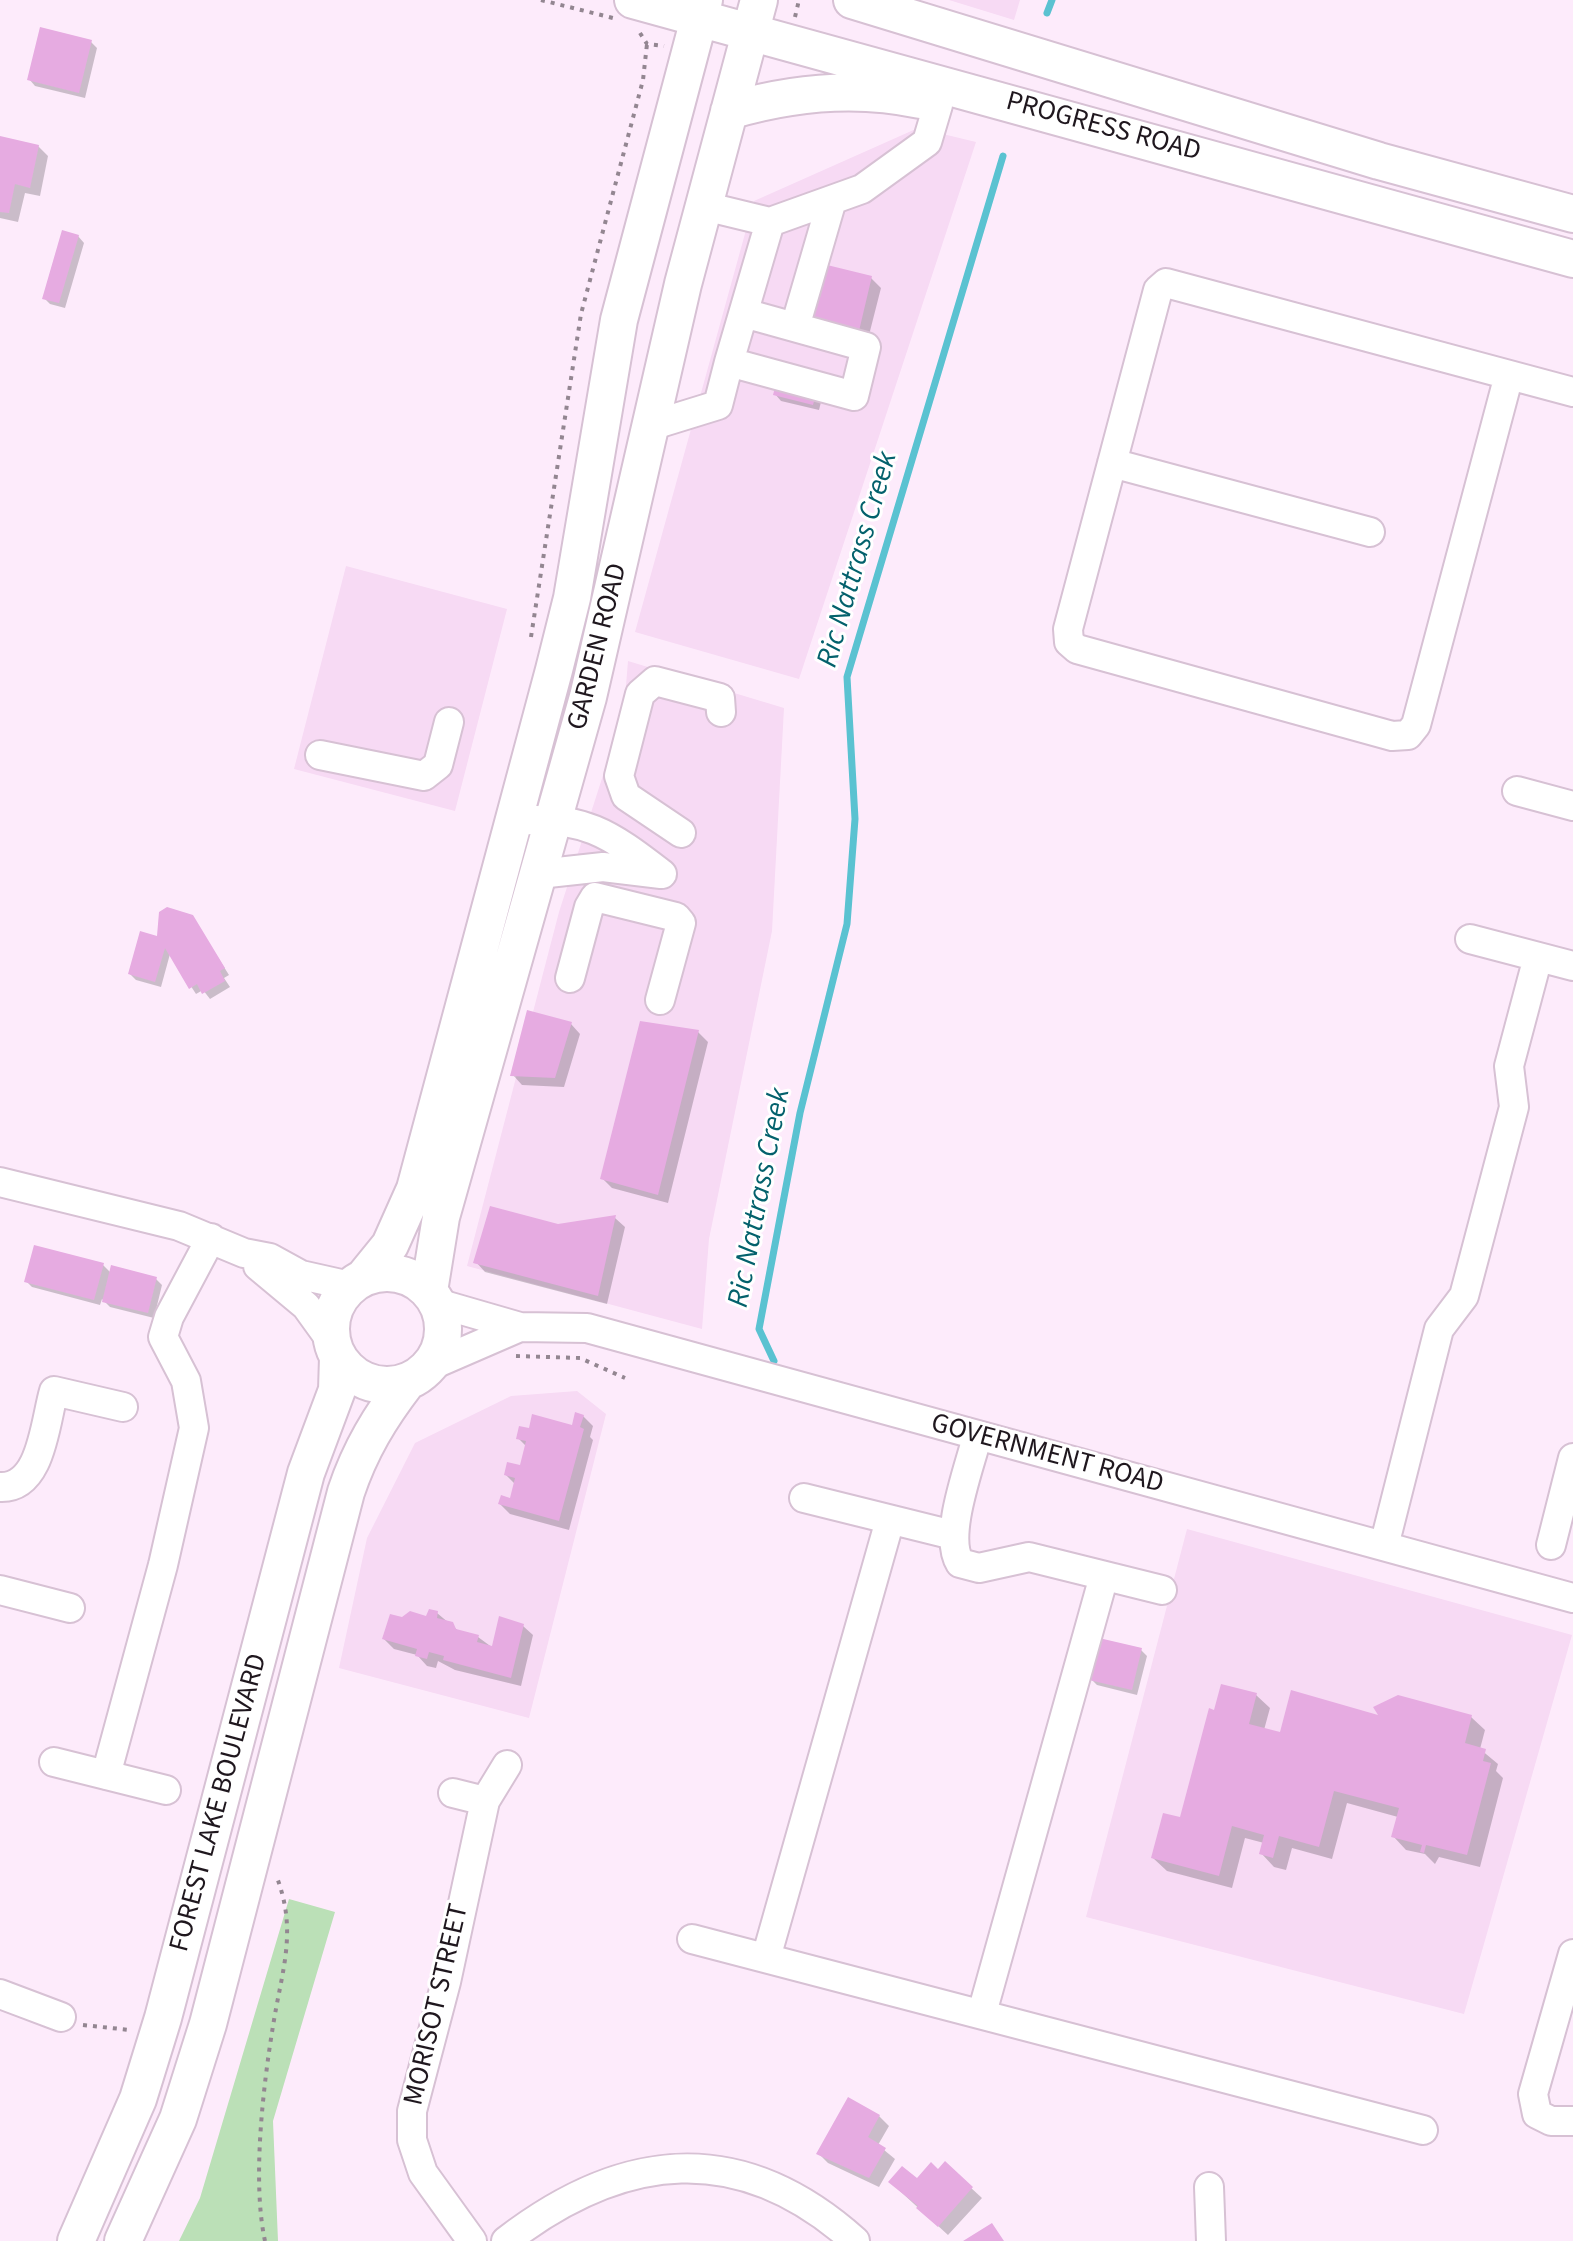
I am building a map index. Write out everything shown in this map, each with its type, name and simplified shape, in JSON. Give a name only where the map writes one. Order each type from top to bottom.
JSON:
[{"type":"main road","name":"PROGRESS ROAD","points":[[852,0],[1325,145],[1573,214]]},
{"type":"main road","name":"PROGRESS ROAD","points":[[633,20],[701,9],[754,16],[1321,191],[1573,259]]},
{"type":"main road","name":"GARDEN ROAD","points":[[357,1282],[390,1245],[412,1199],[572,598],[608,378],[632,262],[701,9]]},
{"type":"main road","name":"GARDEN ROAD","points":[[433,1297],[441,1217],[588,697],[650,426],[754,16]]},
{"type":"main road","points":[[729,111],[789,95],[883,92],[1289,204],[1321,191]]},
{"type":"main road","points":[[399,1274],[433,1297],[443,1336],[419,1374],[376,1385],[361,1379],[335,1350],[333,1312],[357,1282],[399,1274]]},
{"type":"main road","name":"FOREST LAKE BOULEVARD","points":[[76,2241],[138,2099],[163,2018],[306,1473],[337,1390],[335,1350]]},
{"type":"main road","name":"FOREST LAKE BOULEVARD","points":[[123,2241],[178,2119],[208,2024],[346,1492],[365,1442],[419,1374]]},
{"type":"street","points":[[704,206],[770,222],[862,189],[927,142],[938,105]]},
{"type":"street","points":[[795,327],[832,200]]},
{"type":"street","points":[[650,426],[718,405],[770,222]]},
{"type":"street","points":[[1509,375],[1416,725],[1408,735],[1392,736],[1077,649],[1069,642],[1068,629],[1158,290],[1166,283],[1573,392]]},
{"type":"street","points":[[729,362],[854,396],[866,347],[744,313]]},
{"type":"street","points":[[1112,463],[1370,532]]},
{"type":"street","points":[[681,833],[626,796],[619,776],[640,694],[655,681],[669,684],[720,698],[721,712]]},
{"type":"street","points":[[320,755],[424,776],[438,765],[449,722]]},
{"type":"street","points":[[1517,791],[1573,806]]},
{"type":"street","points":[[514,821],[555,817],[613,836],[662,874],[603,867],[539,874]]},
{"type":"street","points":[[570,978],[589,907],[595,897],[676,917],[681,923],[660,1000]]},
{"type":"street","points":[[1470,939],[1573,966]]},
{"type":"street","points":[[1384,1546],[1439,1329],[1464,1296],[1503,1151],[1514,1107],[1509,1066],[1538,957]]},
{"type":"street","points":[[0,1182],[179,1226],[244,1253],[270,1258],[316,1280],[357,1282]]},
{"type":"street","points":[[106,1775],[163,1565],[194,1428],[186,1381],[163,1337],[169,1317],[211,1238]]},
{"type":"street","points":[[244,1253],[306,1306],[335,1350]]},
{"type":"street","name":"GOVERNMENT ROAD","points":[[433,1297],[520,1327],[587,1328],[1573,1598]]},
{"type":"street","name":"GOVERNMENT ROAD","points":[[419,1374],[520,1327]]},
{"type":"street","points":[[0,1487],[23,1482],[32,1471],[54,1391],[123,1407]]},
{"type":"street","points":[[977,1437],[953,1535],[953,1552],[969,1568],[1029,1557],[1162,1590]]},
{"type":"street","points":[[1551,1545],[1573,1458]]},
{"type":"street","points":[[804,1498],[953,1535]]},
{"type":"street","points":[[766,1958],[890,1520]]},
{"type":"street","points":[[982,2013],[1104,1576]]},
{"type":"street","points":[[0,1590],[70,1608]]},
{"type":"street","points":[[54,1762],[166,1790]]},
{"type":"street","name":"MORISOT STREET","points":[[472,2241],[423,2173],[412,2140],[412,2111],[446,1982],[485,1801],[507,1765]]},
{"type":"street","points":[[453,1793],[485,1801]]},
{"type":"street","points":[[692,1939],[1423,2130]]},
{"type":"street","points":[[1573,1954],[1533,2094],[1537,2114],[1551,2121],[1573,2121]]},
{"type":"street","points":[[0,1994],[61,2017]]},
{"type":"street","points":[[506,2241],[544,2212],[586,2190],[632,2173],[680,2167],[732,2174],[779,2190],[831,2220],[855,2241]]},
{"type":"street","points":[[1209,2187],[1211,2241]]},
{"type":"path","points":[[529,649],[581,314],[645,72],[647,44],[633,20],[541,0]]},
{"type":"path","points":[[647,44],[657,43]]},
{"type":"path","points":[[513,1357],[580,1358],[625,1378]]},
{"type":"path","points":[[265,2241],[258,2208],[266,2082],[273,2026],[289,1947],[287,1901],[275,1872]]},
{"type":"path","points":[[61,2017],[86,2026],[136,2031]]},
{"type":"shaded area","points":[[949,0],[1020,0],[1014,20]]},
{"type":"shaded area","points":[[918,128],[976,142],[799,679],[635,632],[754,201]]},
{"type":"shaded area","points":[[346,566],[507,609],[455,811],[294,769]]},
{"type":"shaded area","points":[[628,661],[784,708],[772,931],[709,1239],[702,1329],[467,1266],[559,912],[624,710]]},
{"type":"shaded area","points":[[577,1391],[606,1414],[529,1718],[339,1668],[367,1538],[415,1443],[511,1396]]},
{"type":"shaded area","points":[[1187,1529],[1572,1635],[1464,2014],[1086,1917]]},
{"type":"green space","points":[[289,1899],[335,1912],[273,2121],[278,2241],[179,2241],[200,2198]]},
{"type":"building","points":[[40,27],[92,40],[79,93],[27,80]]},
{"type":"building","points":[[0,136],[39,145],[30,188],[15,184],[9,213],[0,212]]},
{"type":"building","points":[[62,230],[79,235],[59,303],[42,299]]},
{"type":"building","points":[[823,264],[872,276],[859,331],[810,319]]},
{"type":"building","points":[[780,368],[820,378],[813,405],[773,395]]},
{"type":"building","points":[[167,907],[193,915],[225,968],[220,971],[225,981],[202,994],[197,984],[189,989],[165,948],[155,982],[128,974],[140,931],[157,936],[159,912]]},
{"type":"building","points":[[527,1010],[572,1022],[555,1078],[510,1076]]},
{"type":"building","points":[[640,1021],[699,1030],[658,1195],[600,1179]]},
{"type":"building","points":[[490,1206],[558,1224],[616,1215],[598,1296],[473,1263]]},
{"type":"building","points":[[34,1245],[104,1263],[94,1300],[24,1282]]},
{"type":"building","points":[[111,1265],[157,1277],[148,1313],[102,1302]]},
{"type":"building","points":[[575,1412],[584,1415],[580,1427],[584,1429],[559,1521],[498,1504],[501,1495],[510,1498],[515,1478],[504,1475],[507,1462],[520,1465],[526,1441],[516,1439],[519,1426],[529,1428],[532,1414],[572,1425]]},
{"type":"building","points":[[429,1609],[438,1611],[437,1618],[453,1622],[456,1629],[479,1635],[477,1642],[492,1646],[499,1616],[524,1624],[511,1678],[443,1660],[444,1656],[429,1652],[427,1659],[415,1656],[417,1649],[382,1639],[390,1614],[402,1617],[410,1611],[426,1616]]},
{"type":"building","points":[[1099,1638],[1142,1648],[1132,1690],[1089,1680]]},
{"type":"building","points":[[1221,1684],[1257,1693],[1249,1724],[1280,1732],[1291,1690],[1378,1715],[1373,1707],[1398,1695],[1472,1715],[1465,1743],[1486,1749],[1483,1761],[1491,1763],[1467,1855],[1426,1845],[1424,1853],[1420,1852],[1422,1845],[1391,1837],[1399,1808],[1334,1791],[1319,1847],[1279,1836],[1273,1858],[1259,1854],[1264,1835],[1232,1826],[1219,1876],[1151,1858],[1163,1813],[1180,1817],[1209,1708],[1214,1710]]},
{"type":"building","points":[[848,2097],[880,2115],[868,2137],[886,2148],[869,2178],[816,2154]]},
{"type":"building","points":[[945,2161],[973,2187],[938,2227],[888,2182],[902,2166],[917,2178],[931,2162],[938,2169]]},
{"type":"building","points":[[992,2223],[1004,2241],[963,2241]]},
{"type":"waterway","name":"Ric Nattrass Creek","points":[[1047,13],[1052,0]]},
{"type":"waterway","name":"Ric Nattrass Creek","points":[[774,1361],[759,1329],[800,1113],[847,924],[855,819],[847,677],[1003,156]]}]
